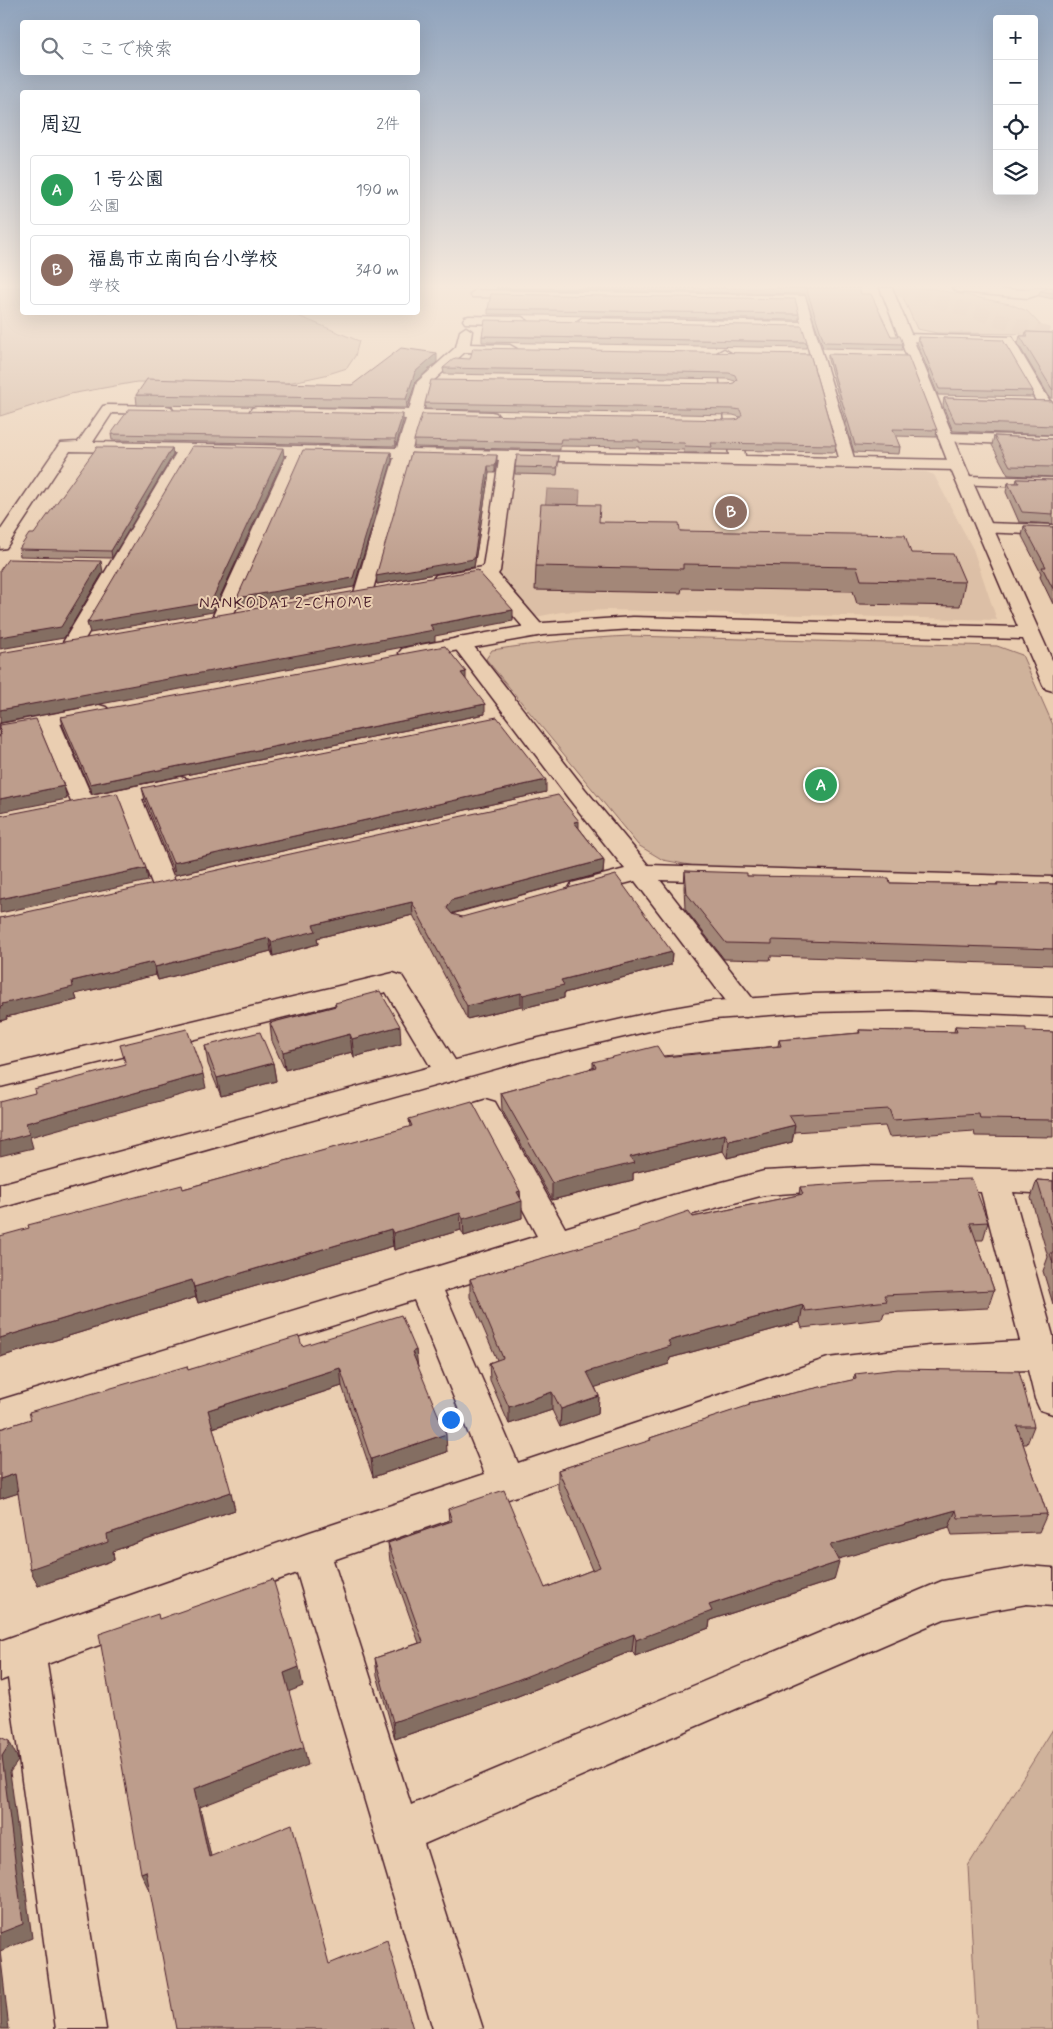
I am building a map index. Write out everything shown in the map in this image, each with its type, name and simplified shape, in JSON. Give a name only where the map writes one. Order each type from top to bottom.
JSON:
[{"type":"street","points":[[363,593],[424,383]]},
{"type":"street","points":[[723,383],[733,421],[738,460]]},
{"type":"street","points":[[829,383],[848,463]]},
{"type":"street","points":[[924,383],[957,465],[1053,685]]},
{"type":"street","points":[[1035,383],[1049,404]]},
{"type":"street","points":[[931,401],[948,401]]},
{"type":"street","points":[[1025,403],[1049,404]]},
{"type":"street","points":[[83,446],[108,409],[178,410]]},
{"type":"street","points":[[247,411],[505,416]]},
{"type":"street","points":[[713,421],[733,421]]},
{"type":"street","points":[[946,438],[1053,441]]},
{"type":"street","points":[[0,544],[66,446],[957,465]]},
{"type":"street","points":[[91,641],[63,646],[118,566],[187,448]]},
{"type":"street","points":[[222,618],[297,451]]},
{"type":"street","points":[[429,582],[491,571],[508,455]]},
{"type":"street","points":[[964,481],[1053,483]]},
{"type":"street","points":[[985,528],[1053,530]]},
{"type":"street","points":[[98,565],[118,566]]},
{"type":"street","points":[[486,572],[536,630]]},
{"type":"street","points":[[344,596],[382,590]]},
{"type":"street","points":[[203,621],[240,615]]},
{"type":"street","points":[[395,656],[536,630],[633,623],[1030,633]]},
{"type":"street","points":[[461,643],[507,718],[567,796],[640,872],[746,1008]]},
{"type":"street","points":[[0,730],[116,708]]},
{"type":"street","points":[[48,720],[74,806],[197,781]]},
{"type":"street","points":[[129,795],[165,886]]},
{"type":"street","points":[[556,895],[640,872],[1053,884]]},
{"type":"street","points":[[0,1077],[393,982],[448,1072]]},
{"type":"street","points":[[0,1196],[530,1050],[714,1010],[811,1003],[909,1001],[1053,1007]]},
{"type":"street","points":[[485,1110],[556,1242]]},
{"type":"street","points":[[0,1415],[673,1206],[764,1183],[866,1177],[1053,1182]]},
{"type":"street","points":[[994,1181],[1047,1354],[1053,1399]]},
{"type":"street","points":[[424,1284],[508,1483]]},
{"type":"street","points":[[81,2029],[12,1657],[310,1550],[828,1373],[929,1360],[1047,1354]]},
{"type":"street","points":[[310,1550],[458,2029]]},
{"type":"street","points":[[397,1833],[942,1600],[1027,1584],[1053,1587]]},
{"type":"shaded area","points":[[0,383],[133,383],[70,394],[0,416]]},
{"type":"shaded area","points":[[187,383],[289,383],[283,384]]},
{"type":"shaded area","points":[[528,459],[926,472],[934,475],[973,549],[997,620],[608,610],[561,612],[536,617],[498,573],[516,463]]},
{"type":"shaded area","points":[[547,489],[580,490],[578,521],[544,520]]},
{"type":"shaded area","points":[[631,636],[997,646],[1022,655],[1053,725],[1053,877],[700,867],[663,860],[638,845],[486,659],[492,650],[561,641]]},
{"type":"shaded area","points":[[1053,1729],[1053,2029],[977,2029],[968,1866]]},
{"type":"building","points":[[144,383],[352,385],[355,383],[411,383],[406,399],[136,395]]},
{"type":"building","points":[[430,383],[818,383],[836,445],[711,443],[712,447],[685,446],[684,443],[639,442],[639,440],[561,439],[560,443],[414,440],[422,414],[734,420],[739,419],[742,415],[740,410],[734,409],[425,403]]},
{"type":"building","points":[[837,383],[918,383],[937,430],[893,429],[900,447],[855,445]]},
{"type":"building","points":[[936,383],[1028,383],[1033,391],[939,389]]},
{"type":"building","points":[[1049,383],[1053,383],[1053,390]]},
{"type":"building","points":[[944,398],[1053,401],[1053,426],[955,422]]},
{"type":"building","points":[[129,409],[403,414],[395,439],[111,434]]},
{"type":"building","points":[[994,436],[1053,439],[1053,467],[1010,466]]},
{"type":"building","points":[[192,446],[283,448],[211,602],[87,623]]},
{"type":"building","points":[[97,447],[172,448],[111,551],[19,549],[29,534],[34,534]]},
{"type":"building","points":[[303,450],[391,452],[353,578],[237,598]]},
{"type":"building","points":[[411,453],[497,455],[495,466],[488,466],[474,559],[376,576]]},
{"type":"building","points":[[517,455],[559,456],[557,468],[515,467]]},
{"type":"building","points":[[1017,479],[1053,480],[1053,514],[1022,512],[1008,483],[1019,483]]},
{"type":"building","points":[[541,504],[600,505],[599,522],[679,523],[680,531],[905,535],[911,553],[953,554],[965,582],[861,580],[857,567],[683,564],[683,569],[536,566]]},
{"type":"building","points":[[1024,526],[1053,527],[1053,589],[1042,567],[1046,567]]},
{"type":"building","points":[[8,559],[101,561],[61,627],[0,637],[0,570]]},
{"type":"building","points":[[477,570],[513,610],[430,625],[434,630],[0,710],[0,653]]},
{"type":"building","points":[[445,646],[466,672],[461,673],[485,704],[90,784],[61,717]]},
{"type":"building","points":[[497,717],[546,780],[173,863],[142,788]]},
{"type":"building","points":[[36,719],[64,786],[0,799],[0,725]]},
{"type":"building","points":[[117,793],[146,868],[0,899],[0,816]]},
{"type":"building","points":[[558,795],[579,821],[574,822],[604,860],[452,900],[447,908],[452,914],[462,917],[616,875],[672,952],[561,980],[564,985],[467,1006],[412,902],[313,925],[316,931],[271,942],[269,938],[155,967],[153,962],[72,981],[73,987],[2,1004],[3,1006],[0,1007],[0,918]]},
{"type":"building","points":[[685,871],[747,873],[747,876],[889,878],[890,883],[1053,884],[1053,949],[772,940],[772,944],[726,943],[687,894]]},
{"type":"building","points":[[380,991],[400,1026],[352,1039],[350,1034],[283,1052],[270,1023],[336,1006],[335,1003]]},
{"type":"building","points":[[955,1026],[1026,1028],[1026,1031],[1053,1032],[1053,1120],[980,1119],[979,1114],[893,1120],[889,1109],[789,1115],[795,1125],[729,1141],[725,1134],[630,1157],[634,1163],[552,1183],[501,1093],[596,1067],[593,1062],[657,1046],[664,1057],[781,1046],[779,1040],[860,1033],[859,1030],[957,1032]]},
{"type":"building","points":[[187,1029],[203,1074],[26,1123],[29,1134],[0,1142],[0,1102],[35,1093],[34,1089],[126,1065],[120,1045]]},
{"type":"building","points":[[260,1032],[273,1063],[217,1078],[205,1046]]},
{"type":"building","points":[[472,1101],[520,1191],[517,1192],[522,1201],[463,1219],[460,1213],[393,1233],[391,1229],[194,1287],[192,1280],[0,1338],[0,1236],[29,1228],[28,1225],[182,1185],[183,1189],[412,1126],[409,1119]]},
{"type":"building","points":[[972,1179],[988,1222],[970,1223],[994,1290],[884,1295],[887,1301],[805,1311],[803,1305],[668,1341],[671,1346],[587,1372],[599,1396],[561,1409],[552,1392],[509,1407],[489,1363],[503,1358],[470,1279],[640,1230],[639,1228],[689,1211],[693,1217],[803,1194],[800,1187],[869,1182]]},
{"type":"building","points":[[1037,1180],[1053,1181],[1053,1232]]},
{"type":"building","points":[[1050,1253],[1053,1253],[1053,1264]]},
{"type":"building","points":[[401,1315],[416,1350],[412,1352],[446,1434],[371,1459],[340,1368],[208,1410],[231,1492],[107,1534],[108,1542],[30,1569],[15,1474],[0,1479],[0,1429],[31,1419],[29,1412],[187,1366],[188,1370],[299,1336],[302,1346]]},
{"type":"building","points":[[898,1369],[1019,1371],[1034,1426],[1017,1426],[1047,1514],[958,1518],[956,1510],[830,1545],[839,1562],[709,1605],[712,1611],[636,1640],[634,1634],[512,1682],[393,1722],[375,1658],[423,1642],[388,1543],[452,1521],[448,1509],[504,1490],[545,1588],[600,1567],[558,1470],[651,1440],[650,1438],[750,1405],[749,1403],[856,1379],[855,1374]]},
{"type":"building","points":[[273,1579],[299,1667],[284,1673],[304,1747],[194,1789],[209,1857],[292,1824],[329,1964],[387,1940],[413,2029],[176,2029],[146,1871],[141,1873],[99,1634],[158,1614],[159,1619]]},
{"type":"building","points":[[0,1737],[9,1741],[9,1745],[2,1756],[23,1924],[0,1933]]},
{"type":"place","name":"福島市立南向台小学校","points":[[731,512]]},
{"type":"place","name":"１号公園","points":[[821,785]]},
{"type":"district","name":"NANKODAI 2-CHOME","points":[[286,603]]}]
